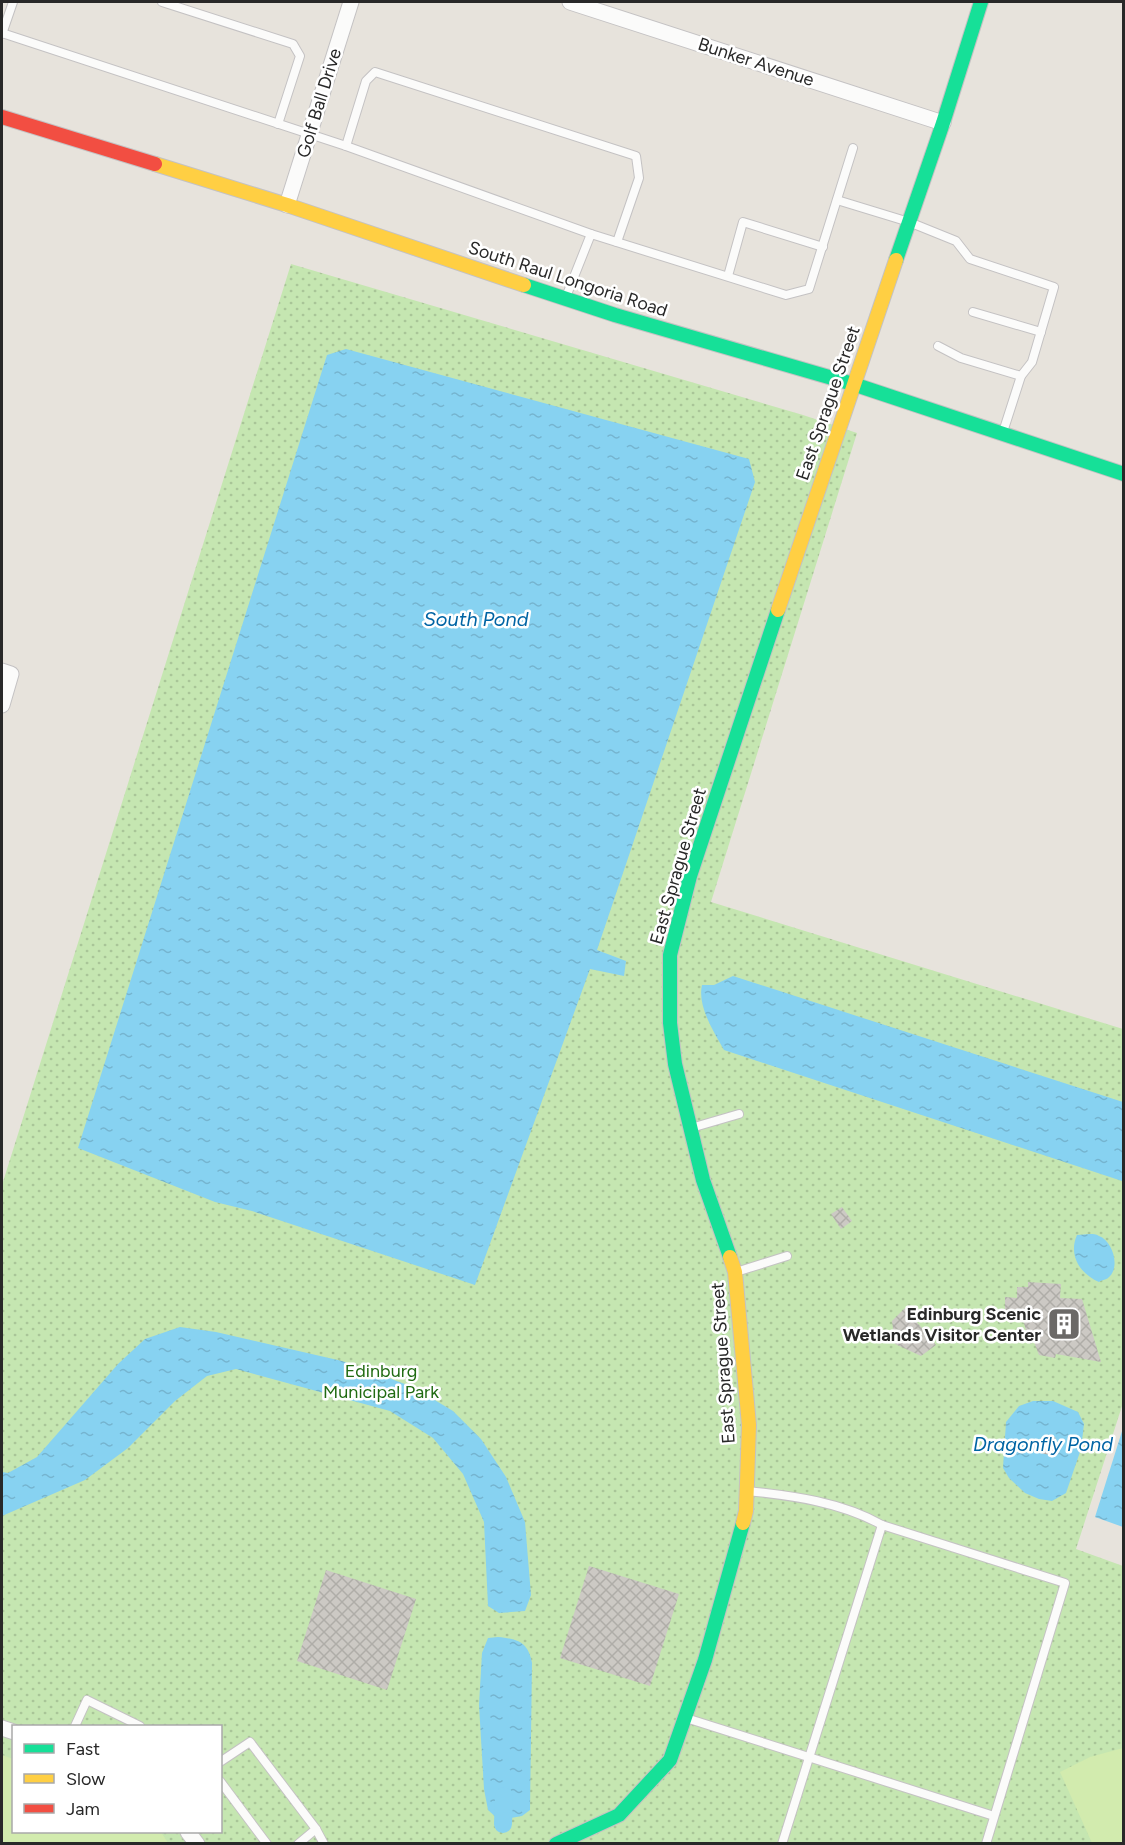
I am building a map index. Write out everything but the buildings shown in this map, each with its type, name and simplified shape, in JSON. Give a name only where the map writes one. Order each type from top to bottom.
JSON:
[{"type":"street","name":"Golf Ball Drive","points":[[287,206],[351,2]]},
{"type":"street","name":"Bunker Avenue","points":[[570,2],[943,123]]},
{"type":"street","name":"East Sprague Street","points":[[556,1844],[619,1815],[670,1760],[705,1660],[746,1511],[749,1425],[735,1272],[703,1180],[675,1064],[670,1023],[670,956],[690,876],[853,384],[943,123],[981,2]]},
{"type":"street","name":"South Raul Longoria Road","points":[[2,117],[287,206],[615,315],[853,384],[1124,474]]},
{"type":"street","points":[[2,671],[11,674],[2,705]]},
{"type":"lane","points":[[12,2],[2,34],[346,146],[591,234],[786,295],[810,289],[853,148]]},
{"type":"lane","points":[[162,2],[293,44],[300,56],[278,124]]},
{"type":"lane","points":[[346,146],[366,81],[375,72],[636,156],[639,178],[617,242]]},
{"type":"lane","points":[[837,200],[909,222],[956,241],[970,259],[1054,287],[1032,363],[1021,376],[1002,434]]},
{"type":"lane","points":[[728,276],[743,222],[823,247]]},
{"type":"lane","points":[[566,298],[591,234]]},
{"type":"lane","points":[[974,312],[1041,333]]},
{"type":"lane","points":[[938,346],[961,358],[1021,376]]},
{"type":"lane","points":[[691,1128],[739,1114]]},
{"type":"lane","points":[[735,1272],[787,1256]]},
{"type":"lane","points":[[747,1491],[782,1494],[829,1504],[863,1514],[882,1525],[1065,1583],[986,1844]]},
{"type":"lane","points":[[782,1844],[882,1525]]},
{"type":"lane","points":[[75,1725],[87,1700],[138,1725]]},
{"type":"lane","points":[[685,1718],[994,1816]]},
{"type":"lane","points":[[222,1761],[250,1742],[316,1829],[324,1844]]},
{"type":"lane","points":[[222,1784],[267,1844]]},
{"type":"lane","points":[[297,1844],[316,1829]]},
{"type":"green space","name":"Edinburg Municipal Park","points":[[291,264],[857,433],[711,902],[1123,1029],[1123,1403],[1076,1549],[1123,1566],[1123,1843],[2,1844],[2,1185]]},
{"type":"green space","points":[[1123,1748],[1123,1843],[1092,1843],[1060,1772],[1090,1757]]},
{"type":"green space","points":[[2,1755],[12,1759],[12,1833],[162,1833],[168,1843],[2,1843]]},
{"type":"water","name":"South Pond","points":[[346,349],[749,459],[755,482],[597,950],[626,961],[624,976],[590,969],[475,1285],[252,1211],[215,1202],[78,1148],[327,355]]},
{"type":"water","points":[[733,976],[1123,1102],[1122,1181],[724,1050],[704,1010],[701,993],[702,985],[714,985]]},
{"type":"water","points":[[1090,1234],[1104,1239],[1114,1255],[1112,1274],[1099,1282],[1081,1269],[1075,1257],[1077,1235]]},
{"type":"water","points":[[180,1327],[216,1332],[342,1361],[413,1387],[453,1411],[481,1439],[506,1477],[525,1522],[531,1595],[525,1611],[499,1613],[488,1606],[484,1522],[463,1474],[433,1438],[390,1411],[236,1369],[207,1376],[175,1401],[128,1448],[85,1480],[2,1516],[2,1472],[8,1473],[37,1457],[118,1364],[145,1339]]},
{"type":"water","name":"Dragonfly Pond","points":[[1033,1401],[1053,1401],[1078,1412],[1084,1424],[1081,1449],[1066,1493],[1052,1501],[1025,1493],[1009,1478],[1003,1468],[1006,1422],[1019,1406]]},
{"type":"water","points":[[1123,1428],[1124,1527],[1095,1517]]},
{"type":"water","points":[[488,1638],[511,1639],[525,1646],[532,1663],[530,1810],[522,1816],[499,1820],[488,1810],[484,1789],[479,1705],[482,1653]]},
{"type":"waterway","points":[[503,1824],[504,1796]]},
{"type":"traffic: fast","points":[[896,260],[981,2]]},
{"type":"traffic: fast","points":[[524,285],[615,315],[853,384],[1124,474]]},
{"type":"traffic: fast","points":[[730,1257],[703,1180],[675,1064],[670,1023],[670,955],[690,876],[778,610]]},
{"type":"traffic: fast","points":[[556,1844],[619,1815],[670,1760],[705,1660],[743,1523]]},
{"type":"traffic: slow","points":[[155,164],[287,205],[524,285]]},
{"type":"traffic: slow","points":[[778,610],[896,260]]},
{"type":"traffic: slow","points":[[730,1257],[735,1272],[749,1425],[746,1511],[743,1523]]},
{"type":"traffic: jam","points":[[2,117],[155,164]]},
{"type":"place","name":"Edinburg Scenic Wetlands Visitor Center","points":[[1064,1324]]}]
